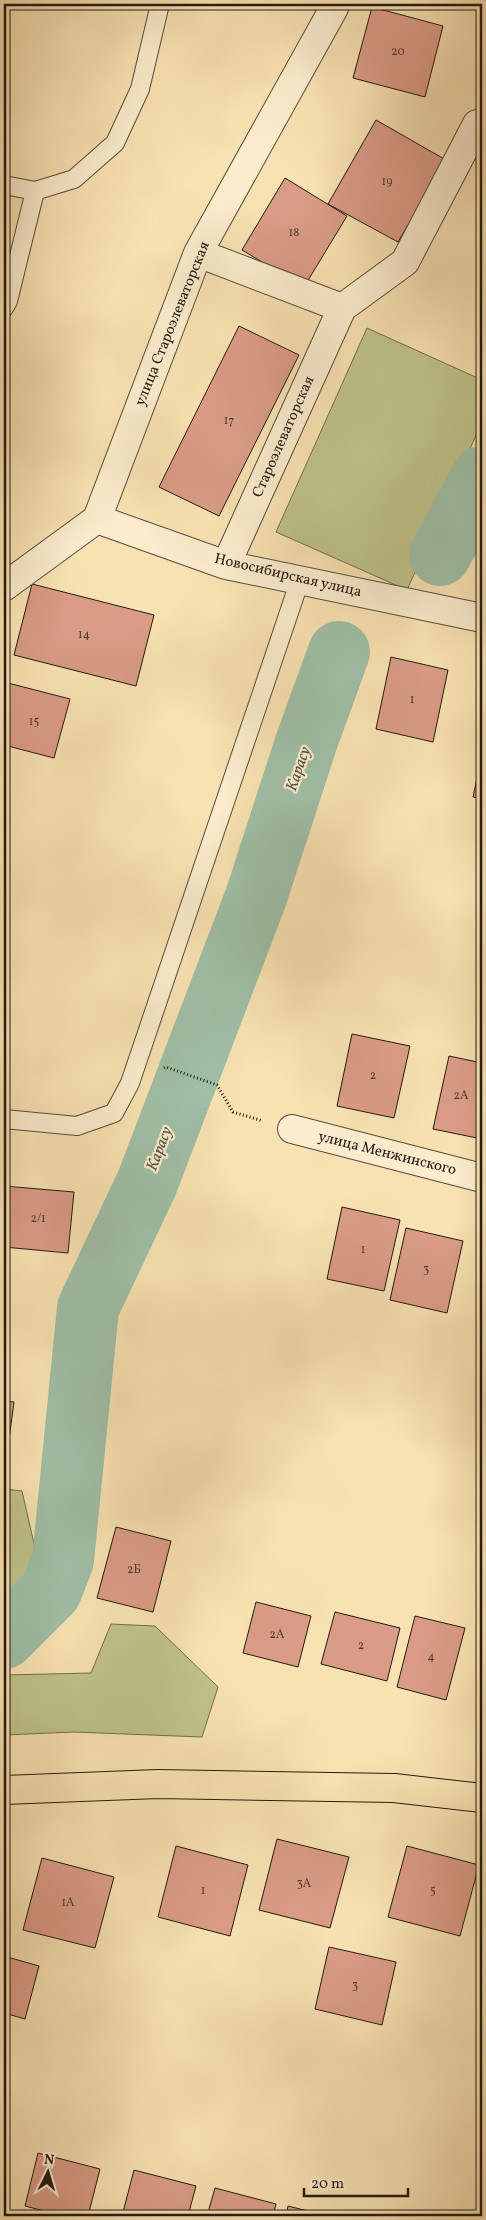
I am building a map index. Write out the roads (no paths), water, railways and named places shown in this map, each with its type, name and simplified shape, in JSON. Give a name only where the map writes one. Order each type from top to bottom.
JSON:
[{"type":"main road","points":[[4,1790],[168,1784],[394,1788],[482,1798]]},
{"type":"street","name":"улица Староэлеваторская","points":[[97,519],[198,253],[334,8]]},
{"type":"street","name":"Староэлеваторская","points":[[226,565],[342,308],[405,262],[477,124]]},
{"type":"street","points":[[198,253],[342,308]]},
{"type":"street","points":[[4,586],[97,519]]},
{"type":"street","name":"Новосибирская улица","points":[[97,519],[226,565],[482,618]]},
{"type":"street","name":"улица Менжинского","points":[[292,1130],[482,1178]]},
{"type":"lane","points":[[4,186],[35,191],[74,179],[115,144],[140,88],[160,4]]},
{"type":"lane","points":[[4,308],[8,301],[35,191]]},
{"type":"lane","points":[[4,1119],[77,1126],[114,1113],[118,1106],[130,1083],[300,580]]},
{"type":"waterway","points":[[440,555],[482,477]]},
{"type":"waterway","name":"Карасу","points":[[4,1638],[51,1591],[63,1560],[88,1308],[147,1183],[256,897],[306,743],[339,652]]}]
